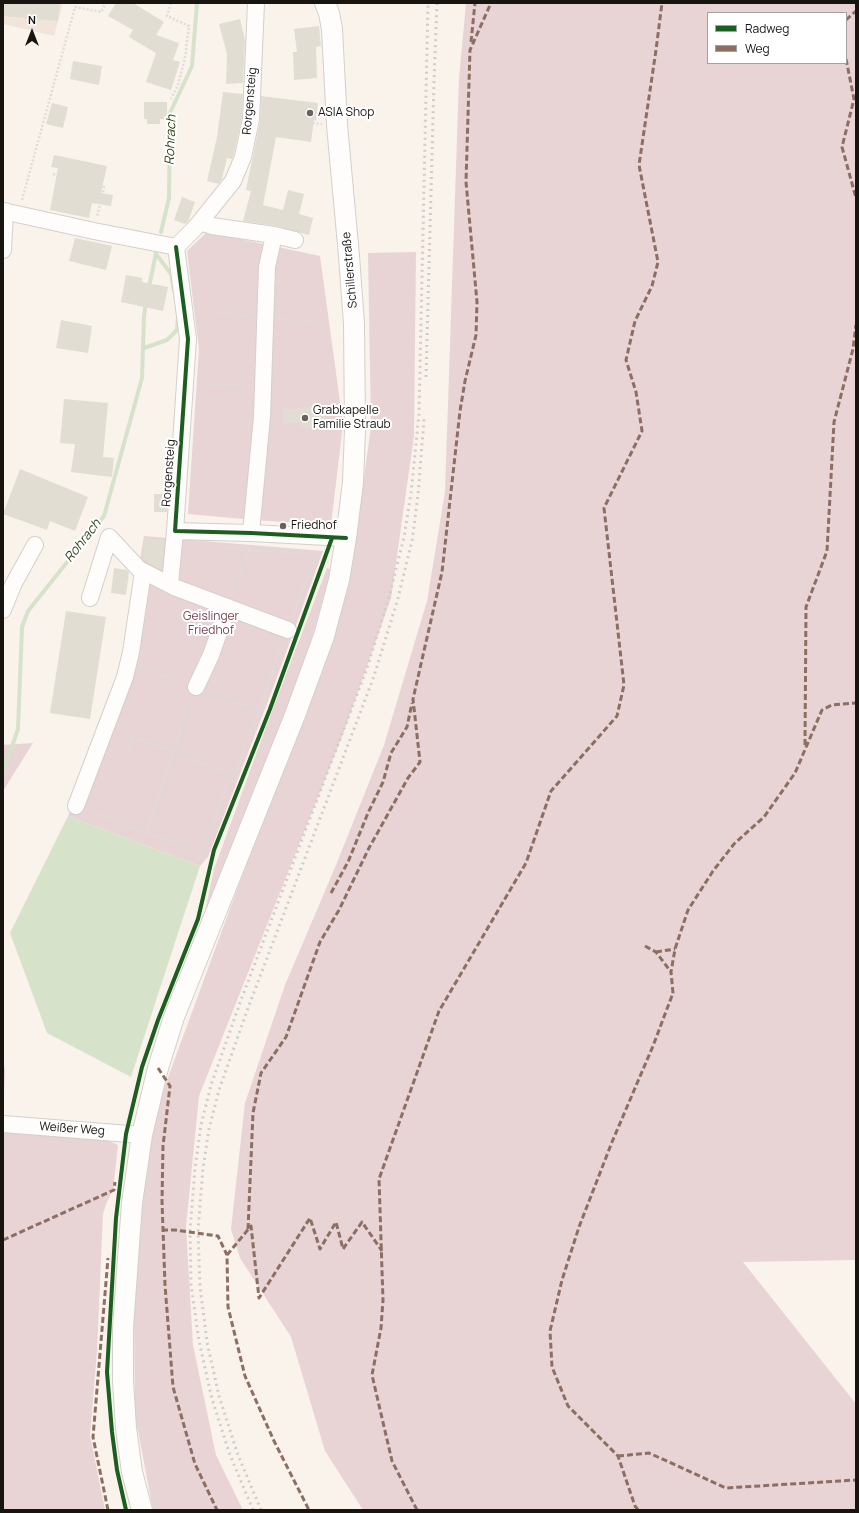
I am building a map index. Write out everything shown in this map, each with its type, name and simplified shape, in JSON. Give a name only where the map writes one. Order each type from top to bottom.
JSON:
[{"type":"main road","name":"Schillerstraße","points":[[142,1510],[132,1472],[126,1428],[123,1381],[123,1328],[132,1203],[142,1135],[158,1068],[174,1018],[295,715],[324,636],[339,580],[339,538],[353,482],[356,377],[354,324],[337,125],[332,29],[329,13],[325,3]]},
{"type":"street","name":"Rorgensteig","points":[[170,584],[188,339],[176,247],[200,222],[233,181],[243,157],[251,117],[256,3]]},
{"type":"street","points":[[3,250],[9,212],[176,247]]},
{"type":"street","points":[[200,222],[212,226],[274,235],[295,240]]},
{"type":"street","points":[[251,532],[254,520],[264,388],[267,267],[274,235]]},
{"type":"street","points":[[175,531],[251,532],[339,538]]},
{"type":"street","points":[[90,598],[109,537],[143,572],[288,630]]},
{"type":"street","points":[[3,610],[13,585],[35,545]]},
{"type":"street","points":[[76,806],[125,677],[129,663],[143,572]]},
{"type":"street","points":[[196,687],[211,655],[228,607]]},
{"type":"street","name":"Weißer Weg","points":[[3,1124],[142,1135]]},
{"type":"path","points":[[9,212],[75,7],[101,12],[106,3]]},
{"type":"path","points":[[171,3],[167,16],[189,26],[185,58],[178,85],[172,99]]},
{"type":"path","points":[[251,117],[337,125]]},
{"type":"path","points":[[53,174],[104,187],[94,231]]},
{"type":"path","points":[[204,384],[264,388]]},
{"type":"path","points":[[228,607],[248,550],[251,532]]},
{"type":"path","points":[[76,806],[202,853],[231,774],[237,769],[259,712],[315,560],[312,555],[248,550]]},
{"type":"path","points":[[129,663],[259,712]]},
{"type":"path","points":[[147,832],[196,687]]},
{"type":"path","points":[[106,727],[231,774]]},
{"type":"path","points":[[128,752],[133,737]]},
{"type":"shaded area","points":[[3,3],[63,3],[54,36],[3,24]]},
{"type":"shaded area","points":[[68,816],[200,866],[131,1077],[47,1033],[10,933]]},
{"type":"green space","points":[[466,3],[856,3],[856,1260],[743,1262],[856,1404],[856,1510],[363,1510],[325,1451],[291,1337],[240,1258],[231,1229],[245,1103],[285,985],[336,865],[384,745],[427,601],[445,492],[459,78]]},
{"type":"green space","points":[[207,232],[320,256],[343,424],[331,525],[188,514],[199,349],[187,251]]},
{"type":"green space","points":[[416,252],[414,436],[391,598],[343,734],[199,1096],[186,1227],[193,1345],[216,1455],[243,1510],[153,1510],[135,1415],[134,1320],[145,1140],[349,585],[371,427],[368,253]]},
{"type":"green space","name":"Geislinger Friedhof","points":[[144,536],[323,551],[273,688],[208,857],[200,866],[68,816],[121,670]]},
{"type":"green space","points":[[327,568],[331,570],[309,648],[284,717],[203,921],[201,920],[205,911],[214,869],[272,711]]},
{"type":"green space","points":[[33,743],[3,791],[3,745]]},
{"type":"green space","points":[[3,1060],[5,1070],[3,1118]]},
{"type":"green space","points":[[3,1118],[102,1138],[118,1145],[113,1190],[103,1214],[97,1352],[90,1435],[105,1510],[3,1510]]},
{"type":"building","points":[[3,3],[60,3],[58,21],[3,16]]},
{"type":"building","points":[[116,3],[133,3],[164,22],[156,35],[179,43],[173,60],[180,62],[171,90],[146,82],[156,53],[129,37],[133,30],[108,16]]},
{"type":"building","points":[[240,19],[245,40],[243,83],[226,84],[227,54],[219,24]]},
{"type":"building","points":[[319,26],[321,46],[316,47],[317,78],[294,80],[293,52],[297,52],[294,29]]},
{"type":"building","points":[[73,61],[102,66],[99,85],[70,79]]},
{"type":"building","points":[[223,92],[243,94],[242,118],[234,154],[232,159],[227,158],[222,179],[219,184],[207,181],[217,137]]},
{"type":"building","points":[[261,96],[318,103],[316,121],[314,120],[311,142],[276,137],[263,205],[283,210],[288,190],[304,194],[299,214],[313,218],[309,235],[276,226],[243,221],[251,191],[246,190],[260,121]]},
{"type":"building","points":[[144,102],[167,102],[167,119],[160,119],[160,124],[147,124],[147,119],[144,119]]},
{"type":"building","points":[[52,103],[68,107],[63,128],[46,124]]},
{"type":"building","points":[[54,155],[107,166],[101,193],[113,195],[111,206],[92,203],[89,218],[50,210],[58,168],[51,167]]},
{"type":"building","points":[[182,197],[195,202],[188,222],[185,224],[174,220]]},
{"type":"building","points":[[75,238],[112,246],[106,270],[69,261]]},
{"type":"building","points":[[126,275],[142,278],[142,282],[168,287],[163,311],[121,302]]},
{"type":"building","points":[[61,320],[92,326],[88,353],[56,348]]},
{"type":"building","points":[[64,399],[108,403],[103,457],[114,458],[112,477],[71,472],[75,444],[60,443]]},
{"type":"building","name":"Grabkapelle Familie Straub","points":[[316,406],[316,411],[327,418],[314,428],[301,428],[301,423],[283,423],[283,409],[302,409],[302,407]]},
{"type":"building","points":[[20,469],[88,497],[75,531],[50,521],[47,530],[3,514]]},
{"type":"building","points":[[154,494],[168,494],[167,512],[154,512]]},
{"type":"building","points":[[145,538],[165,540],[162,570],[143,559]]},
{"type":"building","points":[[114,568],[127,570],[129,573],[126,595],[111,593]]},
{"type":"building","points":[[66,611],[106,617],[90,719],[50,713]]},
{"type":"waterway","name":"Rohrach","points":[[161,232],[169,198],[170,113],[192,66],[197,3]]},
{"type":"waterway","name":"Rohrach","points":[[149,287],[156,253]]},
{"type":"waterway","points":[[156,254],[171,274],[174,291]]},
{"type":"waterway","name":"Rohrach","points":[[3,772],[18,729],[22,627],[28,611],[104,516],[142,378],[144,316],[146,302]]},
{"type":"waterway","points":[[144,348],[167,340],[177,330],[178,316]]},
{"type":"railway","points":[[253,1510],[230,1455],[212,1399],[199,1341],[191,1285],[190,1231],[195,1168],[201,1125],[211,1085],[241,1000],[367,668],[389,597],[404,537],[411,493],[419,414],[428,3]]},
{"type":"railway","points":[[426,377],[437,3]]},
{"type":"railway","points":[[261,1510],[238,1455],[219,1396],[207,1342],[200,1286],[198,1231],[203,1168],[209,1129],[219,1090],[248,1008],[373,679],[397,602],[412,541],[418,495],[424,419]]},
{"type":"marked path","points":[[471,42],[475,3]]},
{"type":"marked path","points":[[248,1229],[253,1113],[261,1073],[286,1037],[320,942],[339,910],[369,848],[408,778],[420,762],[413,699],[442,572],[460,411],[465,381],[476,335],[477,302],[466,182],[470,50],[491,3]]},
{"type":"marked path","points":[[417,1510],[392,1461],[372,1375],[381,1328],[383,1300],[379,1179],[439,1011],[526,863],[551,791],[617,716],[624,685],[604,508],[642,431],[636,392],[626,360],[635,321],[652,286],[658,262],[639,165],[662,3]]},
{"type":"marked path","points":[[847,19],[856,11]]},
{"type":"marked path","points":[[847,64],[854,99],[842,147],[856,198]]},
{"type":"marked path","points":[[805,745],[806,607],[827,551],[834,422],[853,349],[856,325]]},
{"type":"marked path","points":[[331,893],[348,862],[368,813],[383,782],[391,753],[407,727],[412,703]]},
{"type":"marked path","points":[[638,1510],[635,1506],[618,1456],[568,1406],[552,1367],[550,1331],[562,1280],[579,1227],[673,993],[671,972],[675,949],[688,910],[713,871],[734,844],[764,817],[795,773],[822,710],[832,705],[856,703]]},
{"type":"marked path","points":[[645,946],[656,952],[671,972]]},
{"type":"marked path","points":[[656,952],[675,949]]},
{"type":"marked path","points":[[158,1068],[170,1086],[163,1146],[162,1201],[165,1285],[173,1387],[195,1464],[217,1510]]},
{"type":"marked path","points":[[3,1240],[114,1190],[115,1182]]},
{"type":"marked path","points":[[227,1255],[251,1226],[259,1298],[310,1218],[320,1249],[336,1222],[343,1249],[362,1222],[382,1251]]},
{"type":"marked path","points":[[162,1230],[175,1230],[218,1236],[227,1255],[228,1307],[245,1376],[274,1441],[309,1510]]},
{"type":"marked path","points":[[108,1258],[93,1437],[108,1510]]},
{"type":"marked path","points":[[618,1456],[649,1453],[726,1488],[856,1480]]},
{"type":"cycle path","points":[[176,247],[188,339],[175,531],[346,538]]},
{"type":"cycle path","points":[[126,1510],[117,1470],[107,1372],[116,1218],[126,1134],[142,1067],[158,1020],[198,919],[214,850],[270,709],[332,538]]},
{"type":"place","name":"ASIA Shop","points":[[310,113]]},
{"type":"place","name":"Grabkapelle Familie Straub","points":[[305,418]]},
{"type":"place","name":"Friedhof","points":[[283,526]]}]
